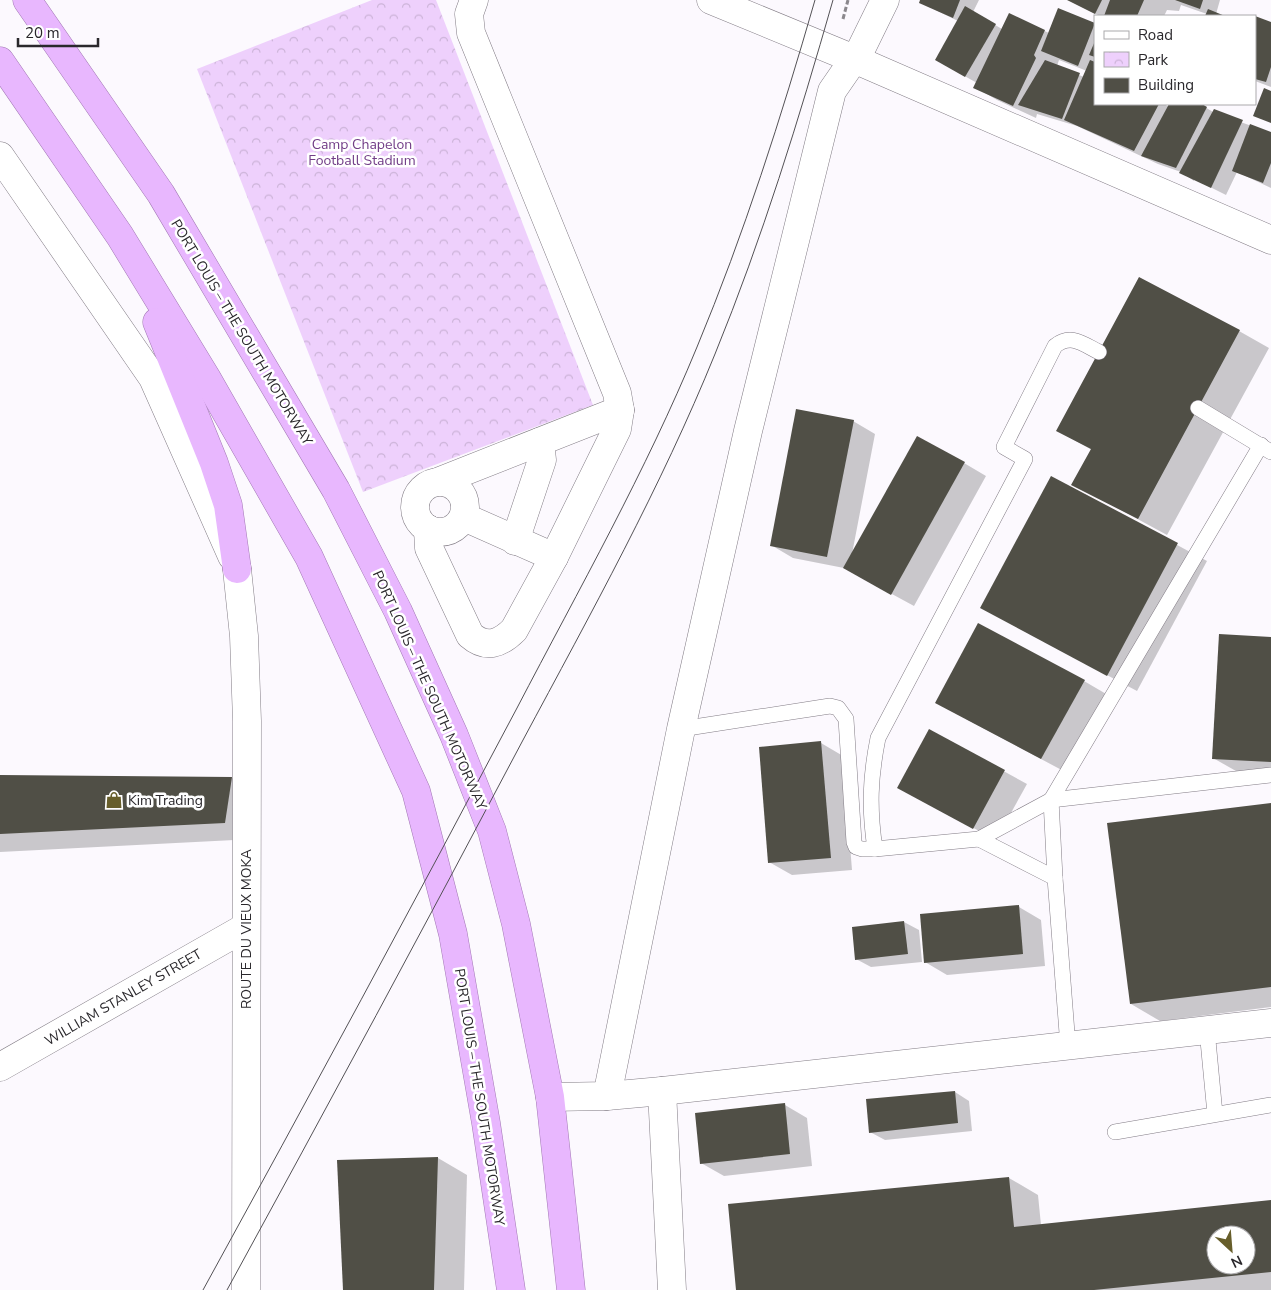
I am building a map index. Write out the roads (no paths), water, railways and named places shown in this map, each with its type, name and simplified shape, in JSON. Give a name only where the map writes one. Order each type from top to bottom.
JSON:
[{"type":"highway","name":"PORT LOUIS – THE SOUTH MOTORWAY","points":[[27,0],[161,194],[336,490],[398,611],[454,735],[492,830],[516,924],[550,1097],[571,1290]]},
{"type":"highway","name":"PORT LOUIS – THE SOUTH MOTORWAY","points":[[0,62],[120,236],[206,377],[309,557],[416,791],[453,934],[511,1290]]},
{"type":"highway","points":[[120,236],[214,462],[228,505],[238,569]]},
{"type":"street","points":[[474,0],[469,14],[470,33],[617,393],[620,410],[617,429],[554,557],[514,630],[505,639],[496,644],[486,644],[477,641],[470,635],[430,548],[428,529],[417,517],[415,500],[424,487],[620,410]]},
{"type":"street","points":[[712,0],[854,58],[1271,240]]},
{"type":"street","points":[[607,1096],[681,729],[748,431],[832,91],[854,58],[885,0]]},
{"type":"street","name":"ROUTE DU VIEUX MOKA","points":[[0,156],[153,378],[238,569],[244,636],[247,721],[246,1290]]},
{"type":"street","points":[[516,541],[542,460],[540,442]]},
{"type":"street","points":[[428,529],[444,532],[459,524],[464,517],[466,509],[462,493],[449,483],[440,482]]},
{"type":"street","points":[[464,517],[554,557]]},
{"type":"street","name":"WILLIAM STANLEY STREET","points":[[0,1067],[246,927]]},
{"type":"street","points":[[550,1097],[607,1096],[662,1091],[1271,1023]]},
{"type":"street","points":[[662,1091],[672,1290]]},
{"type":"lane","points":[[875,849],[870,815],[870,775],[878,738],[1026,459],[1004,447],[1055,346],[1062,340],[1070,339],[1077,340],[1099,352]]},
{"type":"lane","points":[[1068,1046],[1054,878],[1052,800],[1266,448],[1198,408]]},
{"type":"lane","points":[[681,729],[830,706],[838,708],[846,719],[854,842],[856,847],[862,849],[980,839],[1052,800],[1271,775]]},
{"type":"lane","points":[[980,839],[1054,878]]},
{"type":"lane","points":[[1207,1030],[1214,1114]]},
{"type":"lane","points":[[1115,1132],[1271,1105]]},
{"type":"tram line","points":[[203,1290],[478,781],[611,529],[656,439],[697,347],[746,219],[789,88],[815,0]]},
{"type":"tram line","points":[[227,1290],[574,645],[672,453],[715,354],[764,223],[833,0]]},
{"type":"place","name":"Kim Trading","points":[[114,800]]},
{"type":"park label","name":"Camp Chapelon Football Stadium","points":[[362,152]]}]
